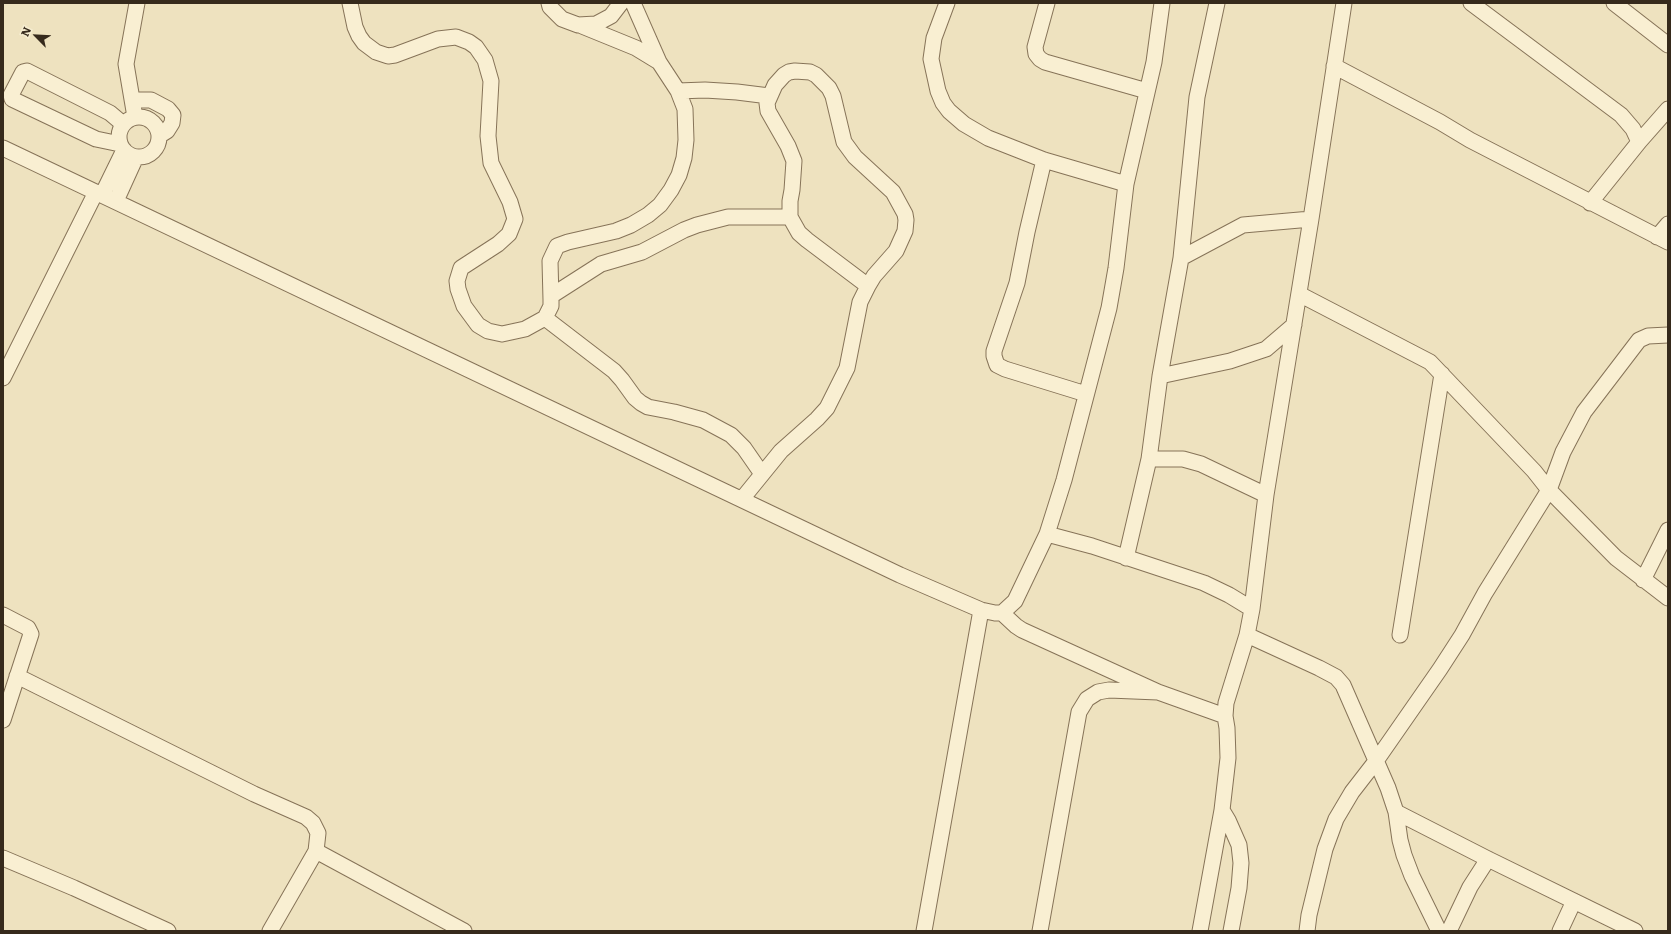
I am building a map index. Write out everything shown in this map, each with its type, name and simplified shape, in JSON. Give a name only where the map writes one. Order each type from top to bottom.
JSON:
[{"type":"street","points":[[116,201],[127,150],[119,137],[129,120],[132,100],[126,64],[137,3]]},
{"type":"street","points":[[350,3],[358,36],[364,43],[376,52],[388,56],[395,55],[438,39],[456,37],[469,42],[476,47],[483,56],[491,81],[488,136],[491,164],[510,202],[514,219],[509,234],[498,244],[461,268],[458,275],[458,289],[464,306],[478,325],[488,331],[502,334],[525,329],[545,318],[551,306],[550,261],[557,246],[568,242],[602,235],[631,225],[648,215],[660,205],[671,190],[679,175],[684,158],[686,140],[685,109],[678,91],[659,62],[633,3]]},
{"type":"street","points":[[549,3],[550,7],[562,19],[636,48],[659,62]]},
{"type":"street","points":[[578,25],[596,24],[611,16],[621,3]]},
{"type":"street","points":[[947,3],[934,38],[931,60],[938,91],[943,103],[949,111],[960,121],[982,134],[1044,160],[1126,184]]},
{"type":"street","points":[[1047,3],[1034,47],[1036,54],[1040,59],[1045,62],[1147,91]]},
{"type":"street","points":[[3,148],[900,574],[981,610],[996,613],[1002,612],[1015,601],[1047,534],[1064,480],[1109,308],[1116,268],[1126,184],[1154,62],[1162,3]]},
{"type":"street","points":[[1200,931],[1222,810],[1228,758],[1225,716],[1226,703],[1247,635],[1252,609],[1266,494],[1311,219],[1344,3]]},
{"type":"street","points":[[1470,3],[1621,115],[1633,129],[1639,142]]},
{"type":"street","points":[[1614,3],[1668,45]]},
{"type":"street","points":[[1126,558],[1149,459],[1160,376],[1181,258],[1198,97],[1212,4]]},
{"type":"street","points":[[1334,66],[1440,122],[1470,140],[1662,239],[1668,224]]},
{"type":"street","points":[[132,100],[150,100],[168,109],[173,115],[172,123],[167,131],[160,136],[155,149],[150,154],[127,150],[96,139],[12,99],[11,96],[23,72],[27,71],[110,113],[129,120],[142,117],[149,119],[154,123],[160,136]]},
{"type":"street","points":[[742,499],[781,451],[817,419],[827,408],[846,368],[860,302],[868,286],[902,242],[905,231],[906,220],[900,204],[893,192],[855,157],[844,142],[833,96],[825,82],[816,75],[801,71],[789,72],[775,85],[769,96],[768,111],[788,146],[794,161],[790,217],[799,233],[868,286]]},
{"type":"street","points":[[678,91],[729,91],[769,96]]},
{"type":"street","points":[[1590,203],[1639,142],[1668,109]]},
{"type":"street","points":[[3,378],[99,194],[127,150]]},
{"type":"street","points":[[1044,160],[1017,283],[994,351],[994,356],[997,365],[1005,370],[1086,394]]},
{"type":"street","points":[[551,296],[601,264],[642,252],[684,230],[697,225],[728,217],[790,217]]},
{"type":"street","points":[[1181,258],[1243,225],[1311,219]]},
{"type":"street","points":[[1299,294],[1430,362],[1529,466],[1549,490],[1616,558],[1668,598]]},
{"type":"street","points":[[545,318],[614,371],[634,398],[641,403],[648,407],[703,420],[731,435],[744,448],[762,474]]},
{"type":"street","points":[[1160,376],[1230,361],[1266,349],[1294,325]]},
{"type":"street","points":[[1307,931],[1309,915],[1325,849],[1336,819],[1352,792],[1376,762],[1459,640],[1485,593],[1549,490],[1563,452],[1578,423],[1635,344],[1643,337],[1668,335]]},
{"type":"street","points":[[1400,635],[1442,374]]},
{"type":"street","points":[[1149,459],[1183,459],[1201,464],[1266,494]]},
{"type":"street","points":[[1643,580],[1668,530]]},
{"type":"street","points":[[1047,534],[1204,584],[1229,595],[1252,609]]},
{"type":"street","points":[[924,931],[981,610]]},
{"type":"street","points":[[1002,612],[1022,630],[1158,692],[1225,716]]},
{"type":"street","points":[[3,615],[28,628],[30,634],[3,720]]},
{"type":"street","points":[[1247,635],[1319,668],[1336,677],[1343,685],[1388,788],[1396,812],[1404,856],[1412,876],[1439,931]]},
{"type":"street","points":[[1098,692],[1100,665]]},
{"type":"street","points":[[17,676],[254,794],[306,817],[313,823],[318,833],[316,851],[270,931]]},
{"type":"street","points":[[1040,931],[1079,712],[1087,699],[1098,692],[1109,690],[1158,692]]},
{"type":"street","points":[[1222,810],[1239,845],[1241,863],[1239,888],[1231,931]]},
{"type":"street","points":[[1396,812],[1635,931]]},
{"type":"street","points":[[316,851],[464,931]]},
{"type":"street","points":[[3,858],[74,888],[168,931]]},
{"type":"street","points":[[1449,931],[1470,887],[1488,859]]},
{"type":"street","points":[[1560,931],[1574,901]]}]
